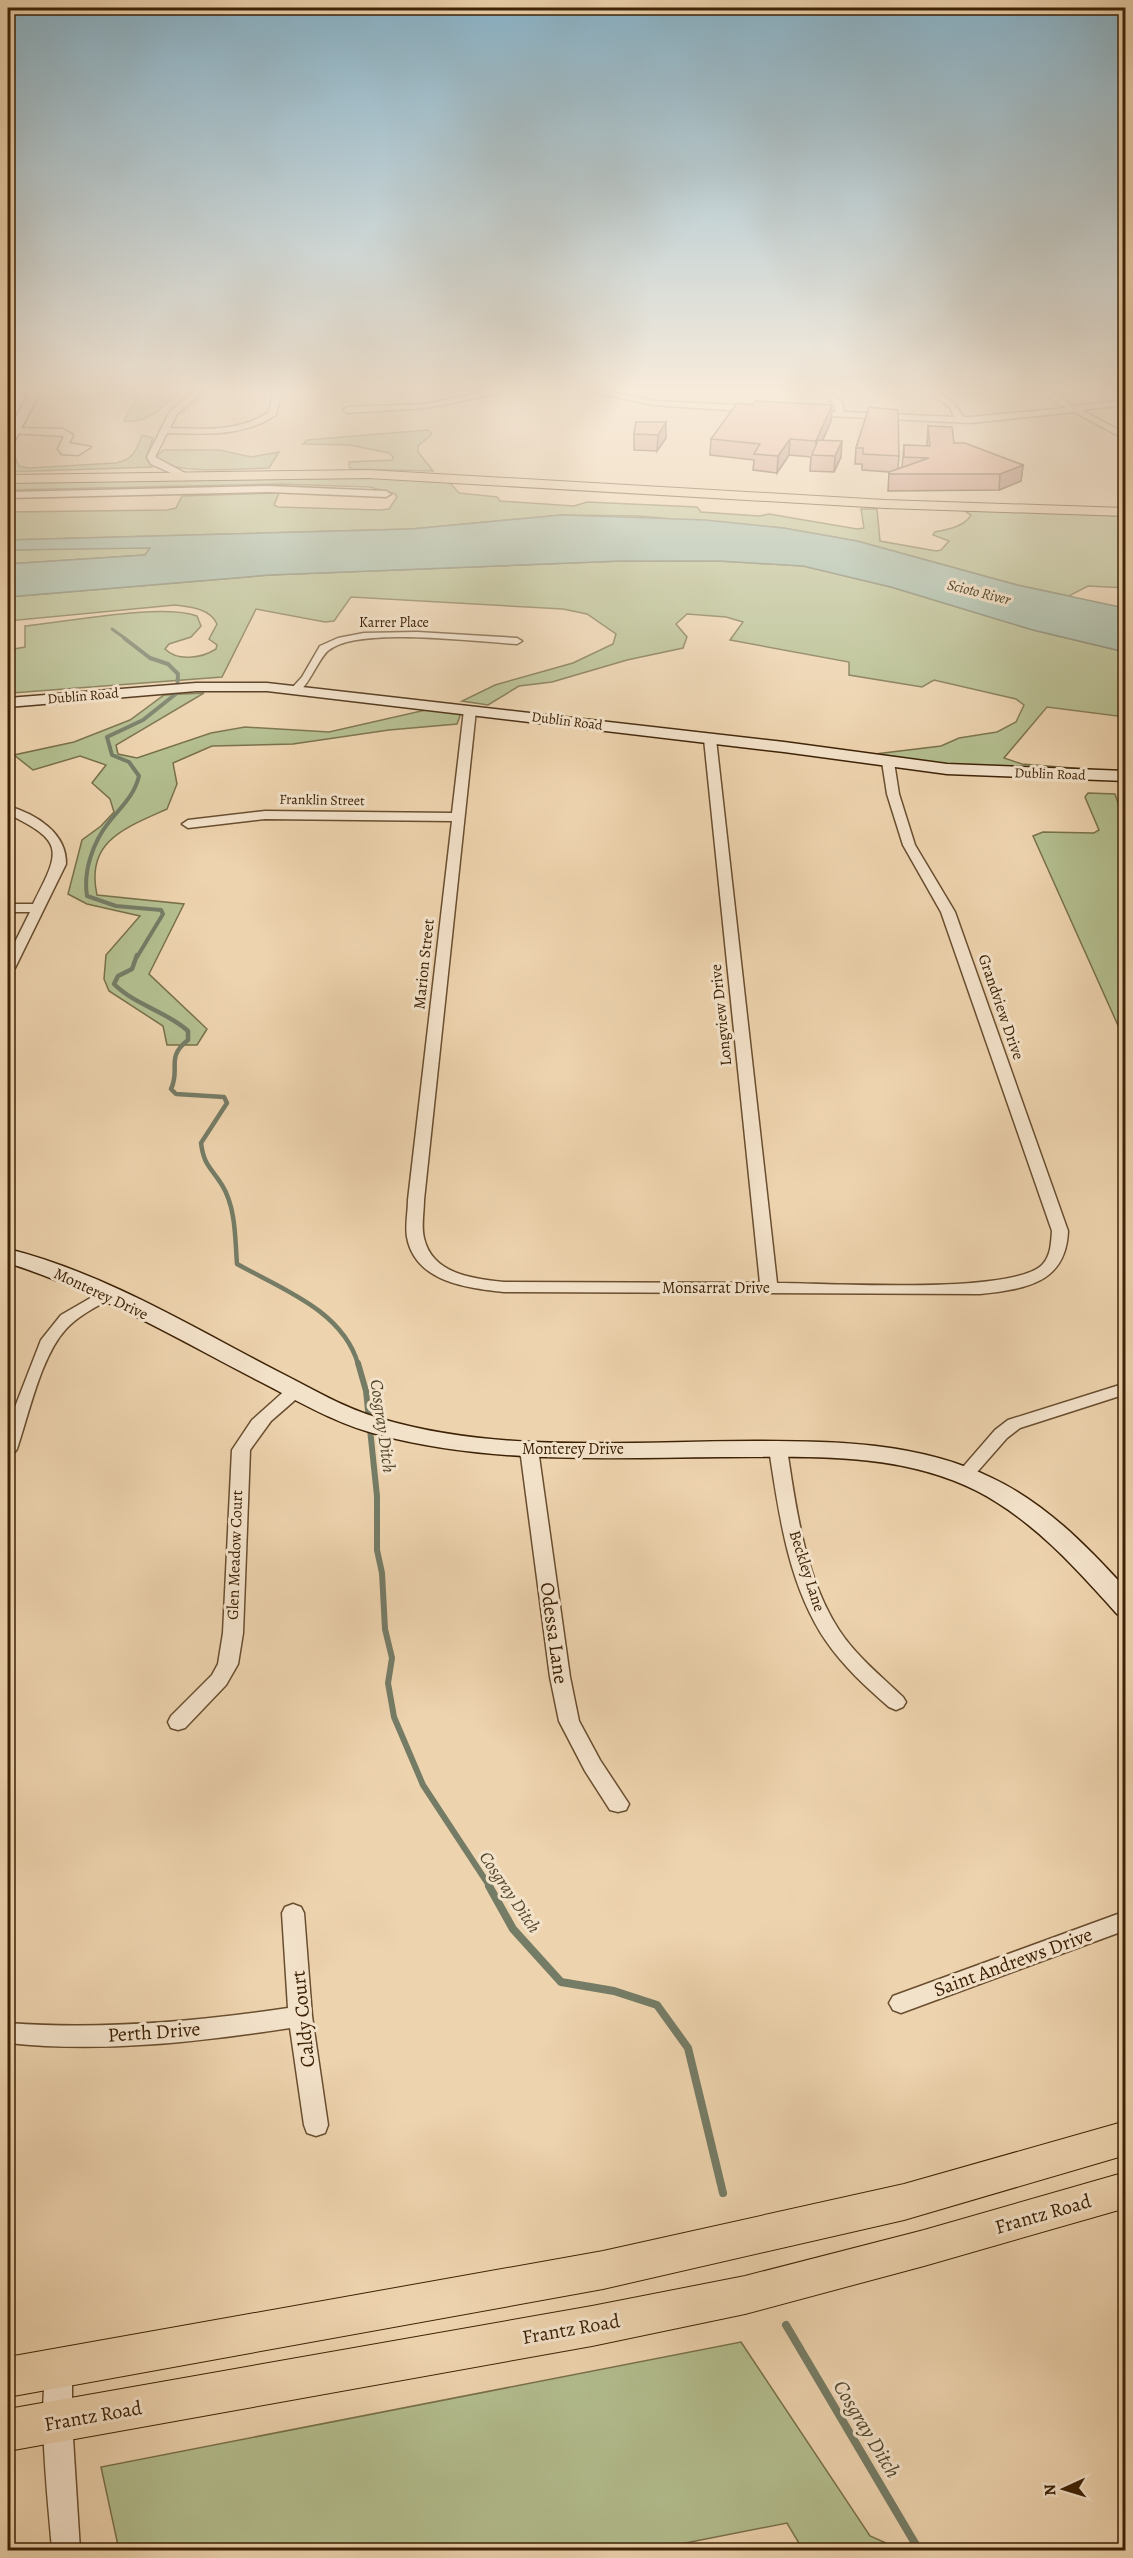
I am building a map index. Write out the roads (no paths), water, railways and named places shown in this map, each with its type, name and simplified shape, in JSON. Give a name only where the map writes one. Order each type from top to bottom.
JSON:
[{"type":"main road","points":[[1076,510],[1125,512]]},
{"type":"main road","name":"Dublin Road","points":[[8,703],[196,687],[296,689],[888,762],[1005,773],[1125,776]]},
{"type":"main road","name":"Monterey Drive","points":[[8,1256],[54,1270],[357,1420],[382,1428],[463,1443],[529,1449],[864,1451],[921,1461],[965,1475],[1015,1501],[1042,1520],[1122,1596]]},
{"type":"main road","points":[[8,2377],[603,2270],[904,2202],[1125,2138]]},
{"type":"main road","name":"Frantz Road","points":[[8,2430],[592,2326],[745,2295],[1125,2190]]},
{"type":"street","name":"Karrer Place","points":[[296,689],[306,679],[324,648],[358,636],[392,635],[517,641]]},
{"type":"street","name":"Marion Street","points":[[416,1222],[456,817],[470,710]]},
{"type":"street","name":"Longview Drive","points":[[710,739],[769,1288]]},
{"type":"street","name":"Grandview Drive","points":[[888,762],[892,794],[909,845],[948,912],[1060,1231],[1059,1252],[1049,1268]]},
{"type":"street","points":[[8,810],[46,831],[60,846],[60,864],[8,968]]},
{"type":"street","name":"Franklin Street","points":[[188,825],[265,815],[456,817]]},
{"type":"street","points":[[8,908],[36,908]]},
{"type":"street","name":"Monsarrat Drive","points":[[416,1222],[416,1236],[421,1254],[439,1271],[468,1282],[504,1287],[980,1289],[1014,1285],[1041,1274],[1049,1268]]},
{"type":"street","points":[[8,1449],[35,1375],[56,1329],[72,1315],[106,1294]]},
{"type":"street","points":[[965,1475],[1001,1434],[1014,1424],[1125,1388]]},
{"type":"street","name":"Glen Meadow Court","points":[[178,1722],[219,1680],[228,1664],[233,1633],[241,1450],[262,1418],[296,1390]]},
{"type":"street","name":"Odessa Lane","points":[[529,1449],[560,1677],[569,1721],[592,1765],[618,1804]]},
{"type":"street","name":"Beckley Lane","points":[[778,1449],[785,1494],[816,1607],[832,1635],[850,1657],[896,1702]]},
{"type":"street","name":"Caldy Court","points":[[293,1913],[300,2016],[316,2125]]},
{"type":"street","name":"Saint Andrews Drive","points":[[901,2003],[1125,1920]]},
{"type":"street","name":"Perth Drive","points":[[8,2033],[99,2036],[176,2032],[300,2016]]},
{"type":"street","points":[[59,2368],[58,2422],[66,2550]]},
{"type":"water","name":"Scioto River","points":[[562,515],[705,520],[783,528],[857,541],[1017,585],[1125,608],[1125,652],[1033,630],[891,587],[803,566],[719,561],[621,561],[270,575],[8,597],[8,564],[145,555],[150,548],[8,550],[8,540],[411,529]]},
{"type":"waterway","name":"Cosgray Ditch","points":[[112,629],[126,639]]},
{"type":"waterway","name":"Cosgray Ditch","points":[[124,638],[150,658],[168,664],[178,674],[177,693],[143,720],[107,737],[112,755],[129,762],[139,776],[131,795],[98,838],[90,857],[86,877],[87,896],[116,906],[161,910],[163,914],[137,957]]},
{"type":"waterway","name":"Cosgray Ditch","points":[[137,955],[132,969],[118,976],[114,984],[131,997],[170,1018],[188,1031],[188,1040],[181,1046],[175,1058],[175,1075],[171,1089],[176,1094],[224,1097],[227,1103],[201,1143],[206,1162],[222,1185],[230,1203],[237,1264],[309,1303],[325,1316],[339,1330],[358,1364]]},
{"type":"waterway","name":"Cosgray Ditch","points":[[358,1363],[366,1391],[377,1496],[377,1550],[382,1573],[385,1629],[392,1658],[388,1683],[394,1717],[423,1785],[490,1887]]},
{"type":"waterway","name":"Cosgray Ditch","points":[[489,1886],[513,1929],[561,1982],[614,1991],[657,2005],[688,2048],[723,2193]]},
{"type":"waterway","name":"Cosgray Ditch","points":[[786,2325],[919,2550]]}]
